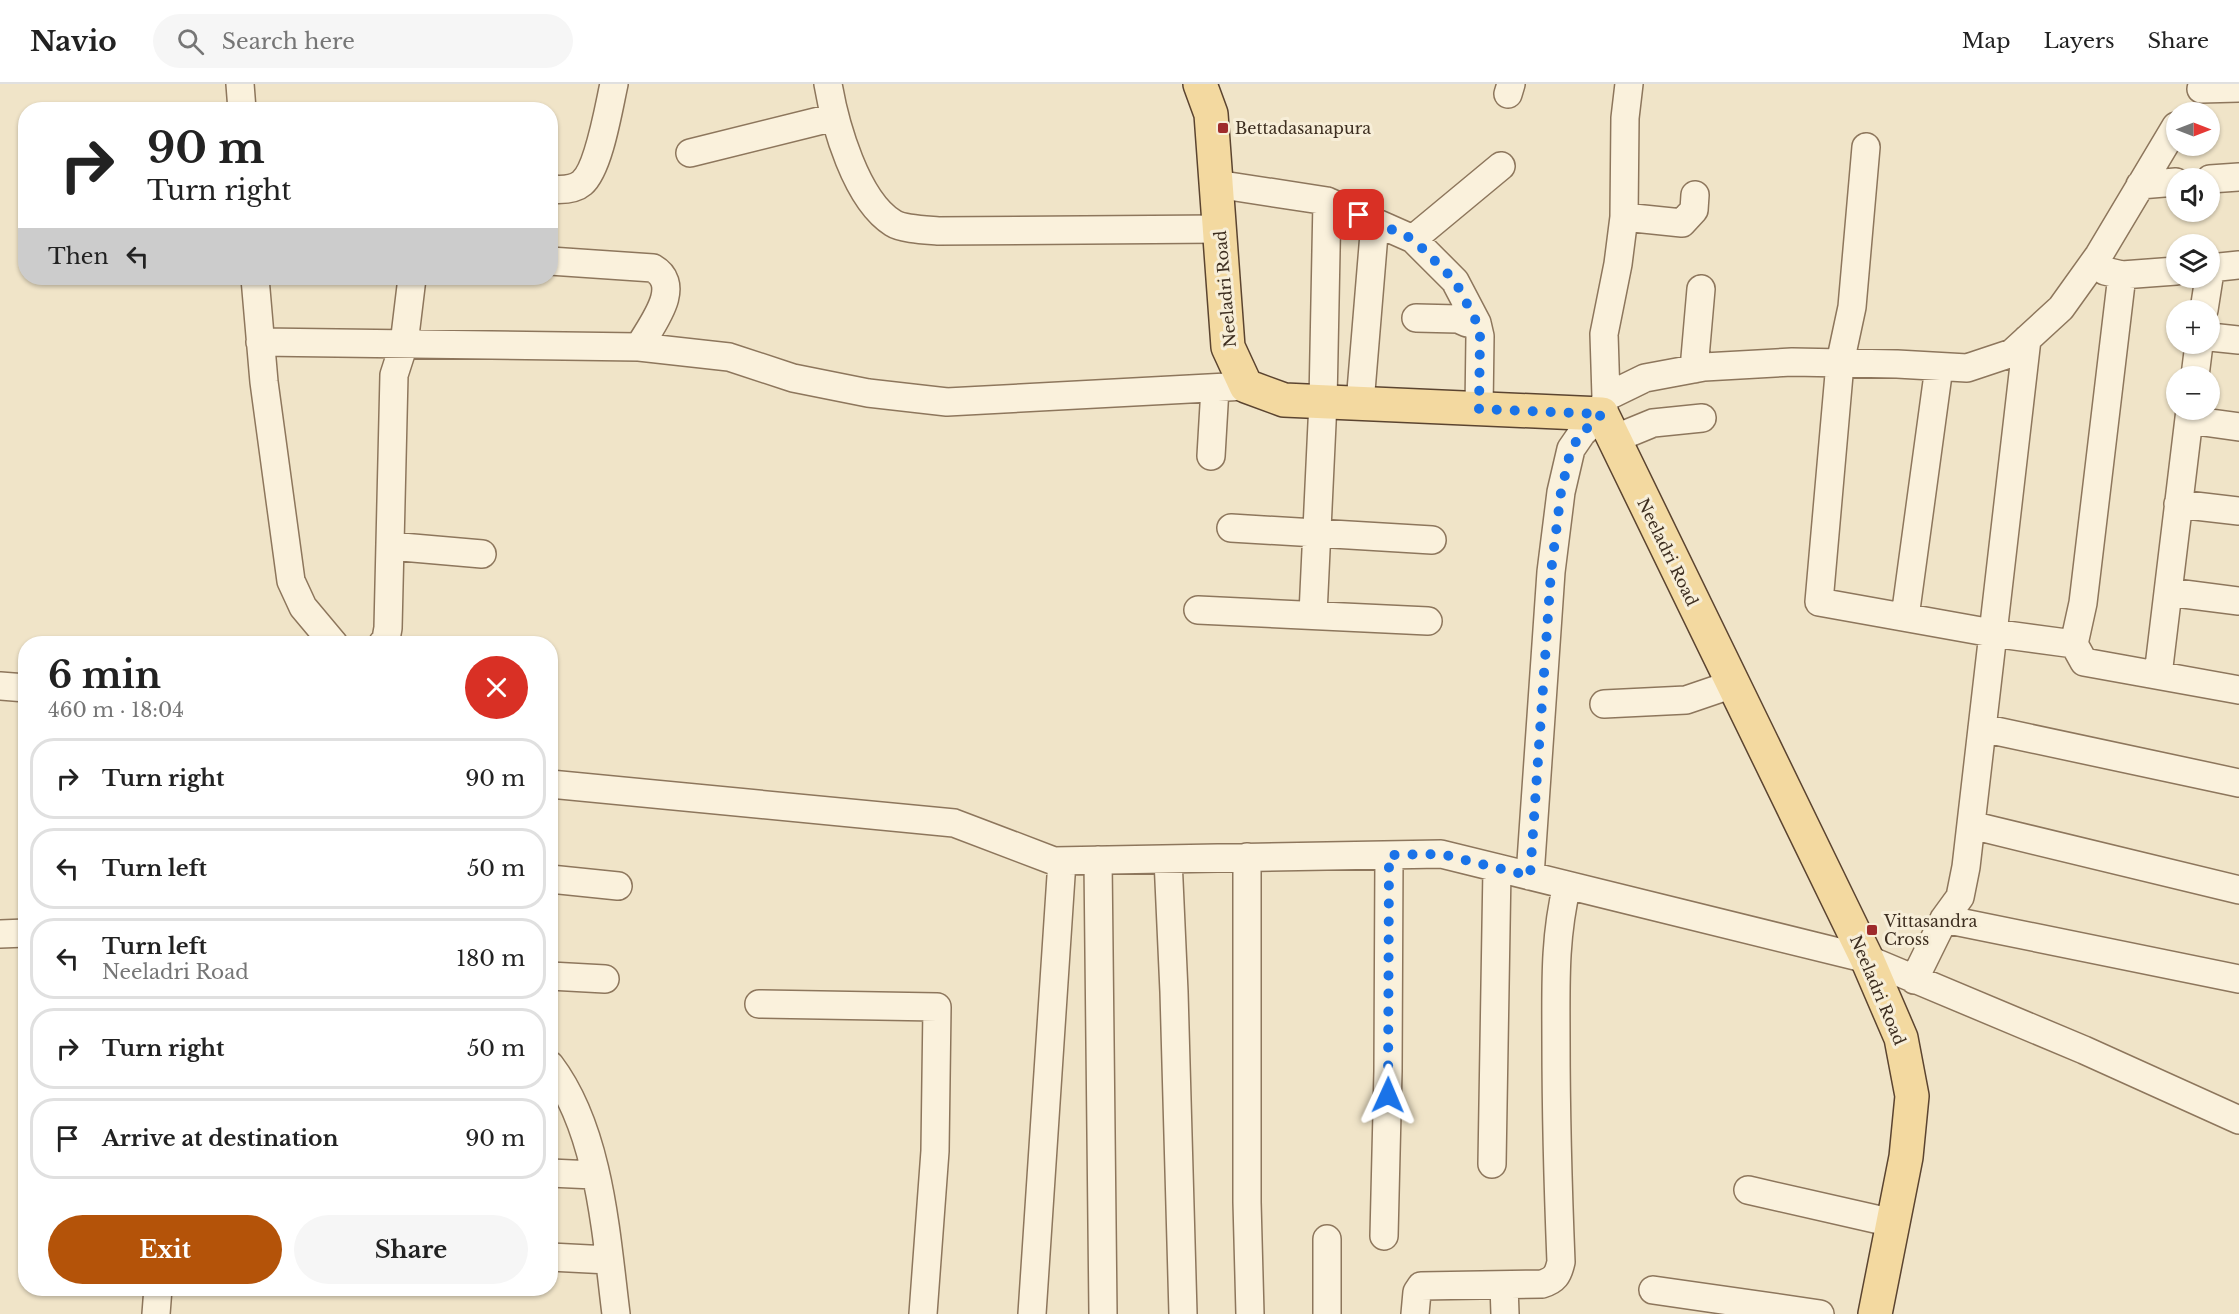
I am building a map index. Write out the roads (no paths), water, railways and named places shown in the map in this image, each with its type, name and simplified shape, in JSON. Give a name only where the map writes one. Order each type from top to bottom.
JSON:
[{"type":"main road","name":"Neeladri Road","points":[[1201,84],[1211,114],[1231,387]]},
{"type":"main road","points":[[1231,387],[1284,400],[1607,417]]},
{"type":"main road","name":"Neeladri Road","points":[[1607,417],[1733,684],[1867,959],[1900,1038],[1912,1096],[1906,1157],[1875,1314]]},
{"type":"street","points":[[240,84],[241,102]]},
{"type":"street","points":[[558,190],[564,190],[582,183],[591,170],[601,143],[615,84]]},
{"type":"street","points":[[828,84],[835,117],[849,157],[873,206],[895,225],[938,231],[1220,229]]},
{"type":"street","points":[[1607,417],[1604,334],[1618,264],[1624,217],[1625,118],[1629,84]]},
{"type":"street","points":[[2194,102],[2205,87],[2239,88]]},
{"type":"street","points":[[690,153],[835,117]]},
{"type":"street","points":[[1530,876],[1551,572],[1561,492],[1571,449],[1582,433],[1607,417],[1646,378],[1694,369],[1792,362],[1967,368],[2012,353],[2061,308],[2090,268],[2166,142]]},
{"type":"street","points":[[1866,147],[1852,307],[1840,363],[1819,602],[1992,633],[2074,644]]},
{"type":"street","points":[[1413,239],[1501,166]]},
{"type":"street","points":[[2220,178],[2239,177]]},
{"type":"street","points":[[2140,185],[2166,183]]},
{"type":"street","points":[[1216,184],[1327,201],[1413,239],[1455,281],[1477,323],[1481,347],[1479,409]]},
{"type":"street","points":[[1624,217],[1682,223],[1694,210],[1695,195]]},
{"type":"street","points":[[1313,614],[1323,402],[1327,201]]},
{"type":"street","points":[[1360,403],[1375,222]]},
{"type":"street","points":[[558,262],[653,268],[662,273],[666,279],[667,289],[664,302],[639,347]]},
{"type":"street","points":[[2220,268],[2239,265]]},
{"type":"street","points":[[2090,268],[2122,275],[2166,271]]},
{"type":"street","points":[[2122,275],[2083,603],[2074,644],[2084,662],[2239,690]]},
{"type":"street","points":[[256,285],[260,342],[291,581],[303,607],[327,636]]},
{"type":"street","points":[[387,636],[394,375],[404,344],[411,285]]},
{"type":"street","points":[[1694,369],[1701,289]]},
{"type":"street","points":[[1416,318],[1477,323]]},
{"type":"street","points":[[2220,338],[2239,340]]},
{"type":"street","points":[[1914,980],[1944,919],[1960,897],[1971,825],[2027,339]]},
{"type":"street","points":[[260,342],[639,347],[729,357],[793,378],[868,393],[947,402],[1231,387],[1211,456]]},
{"type":"street","points":[[1905,617],[1939,367]]},
{"type":"street","points":[[1607,417],[1653,423],[1702,418]]},
{"type":"street","points":[[2158,675],[2188,420]]},
{"type":"street","points":[[2210,420],[2239,427]]},
{"type":"street","points":[[2178,504],[2239,511]]},
{"type":"street","points":[[1231,528],[1318,531],[1432,540]]},
{"type":"street","points":[[390,546],[482,554]]},
{"type":"street","points":[[2168,592],[2239,601]]},
{"type":"street","points":[[1198,610],[1428,621]]},
{"type":"street","points":[[1604,704],[1686,700],[1733,684]]},
{"type":"street","points":[[0,686],[18,687]]},
{"type":"street","points":[[1982,728],[2239,783]]},
{"type":"street","points":[[558,785],[954,823],[1054,861],[1441,854],[1867,959],[2084,1050],[2239,1120]]},
{"type":"street","points":[[1971,825],[2239,890]]},
{"type":"street","points":[[1384,1236],[1389,855]]},
{"type":"street","points":[[1247,857],[1247,1202],[1250,1314]]},
{"type":"street","points":[[1168,859],[1183,1314]]},
{"type":"street","points":[[1098,860],[1103,1314]]},
{"type":"street","points":[[1032,1314],[1062,861]]},
{"type":"street","points":[[1492,1164],[1497,868]]},
{"type":"street","points":[[558,880],[618,886]]},
{"type":"street","points":[[1415,1314],[1417,1292],[1421,1286],[1542,1284],[1552,1281],[1558,1274],[1561,1262],[1556,1112],[1556,958],[1559,917],[1567,885]]},
{"type":"street","points":[[1944,919],[2239,979]]},
{"type":"street","points":[[0,934],[18,933]]},
{"type":"street","points":[[558,976],[605,979]]},
{"type":"street","points":[[759,1004],[937,1007],[935,1151],[923,1314]]},
{"type":"street","points":[[558,1081],[577,1111],[604,1213],[616,1314]]},
{"type":"street","points":[[558,1173],[594,1175]]},
{"type":"street","points":[[1748,1190],[1893,1223]]},
{"type":"street","points":[[1327,1239],[1327,1314]]},
{"type":"street","points":[[558,1257],[609,1260]]},
{"type":"street","points":[[1504,1285],[1505,1314]]},
{"type":"street","points":[[1653,1290],[1820,1314]]},
{"type":"street","points":[[156,1314],[157,1296]]},
{"type":"place","name":"Bettadasanapura","points":[[1223,128]]},
{"type":"place","name":"Vittasandra Cross","points":[[1872,930]]}]
